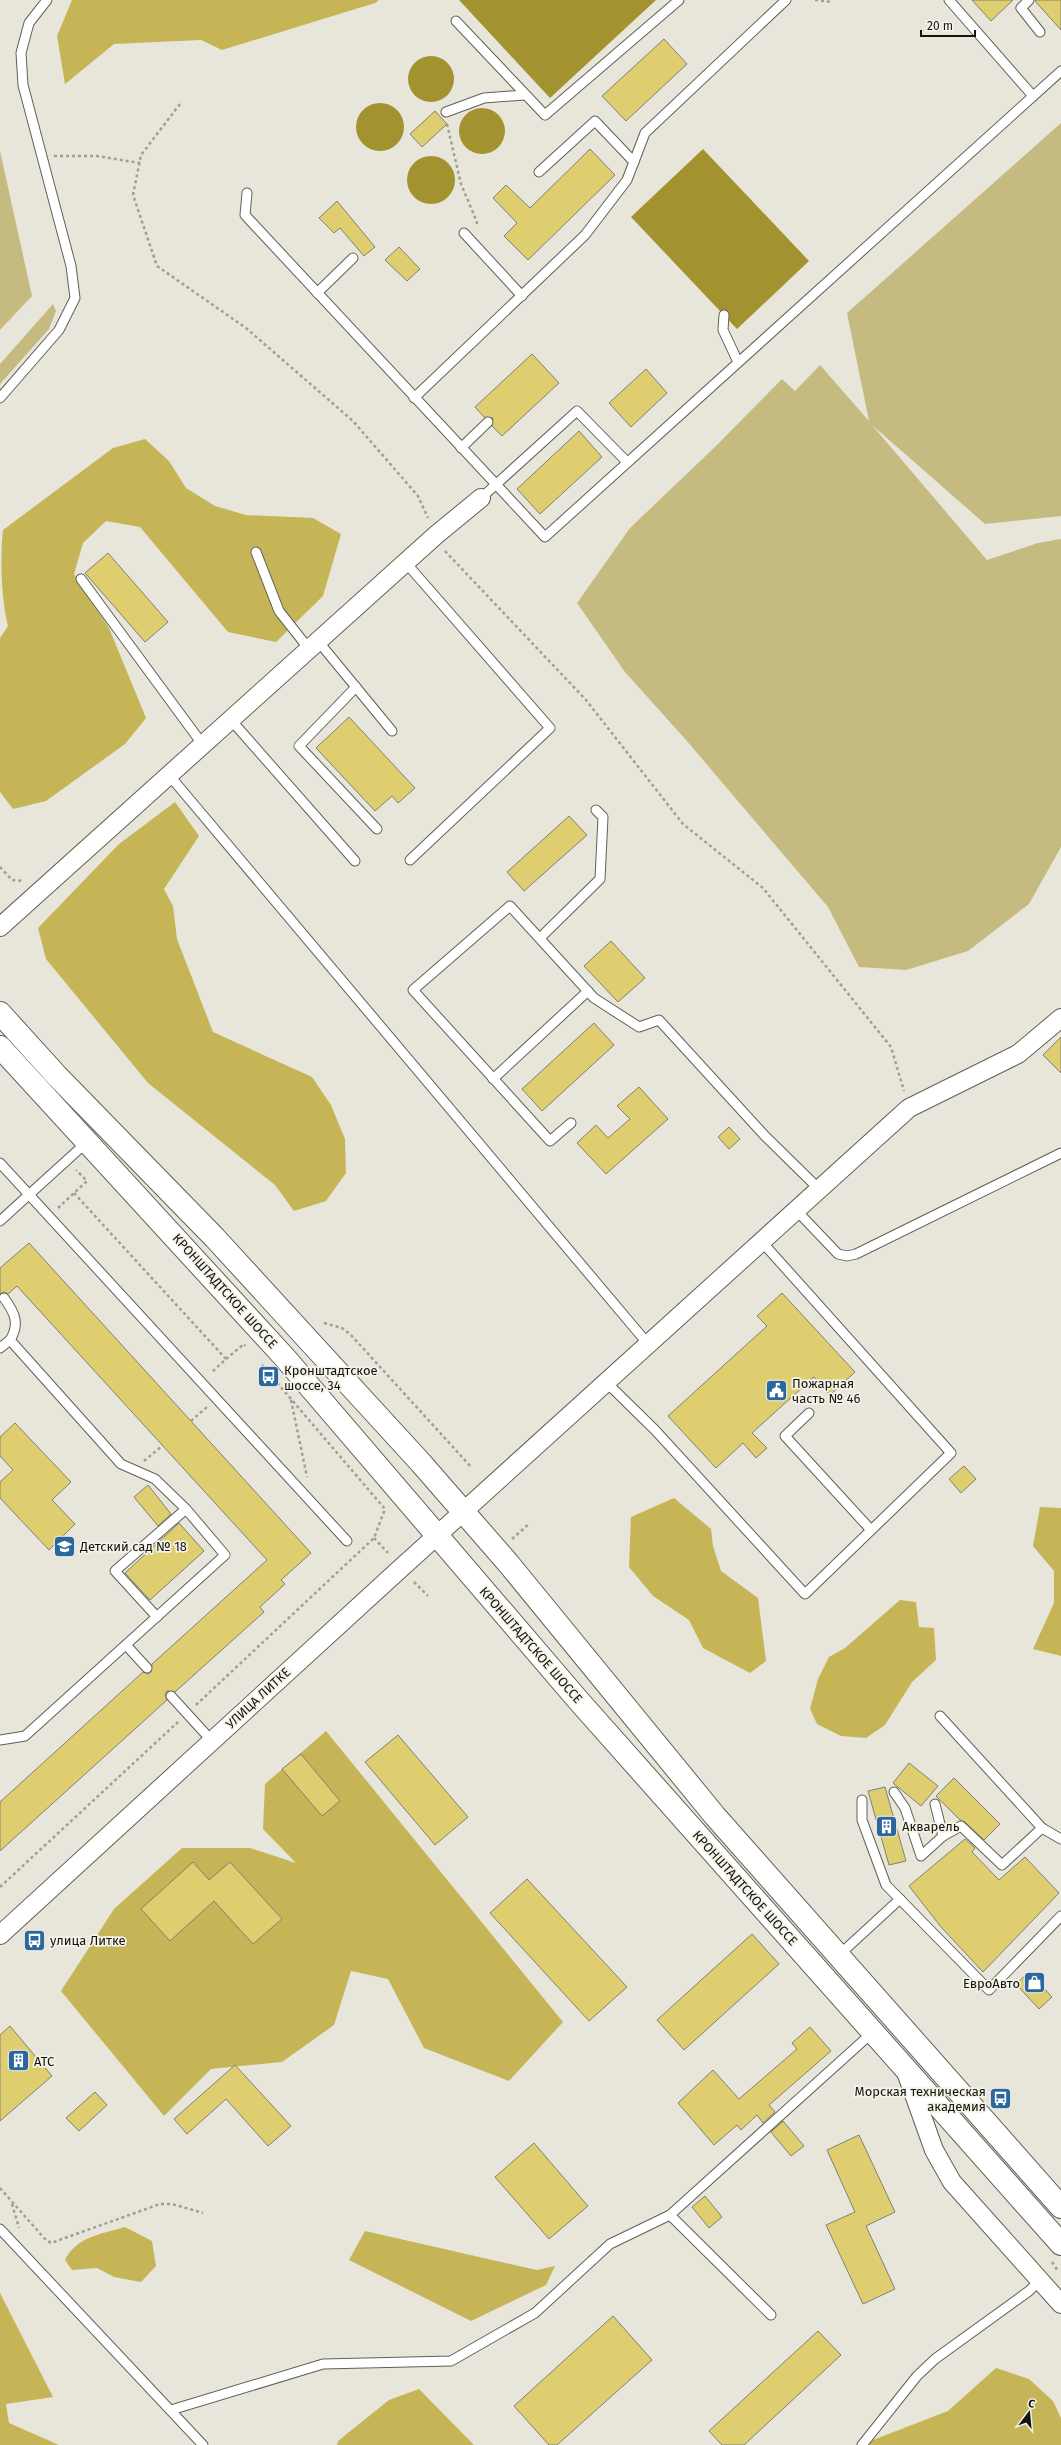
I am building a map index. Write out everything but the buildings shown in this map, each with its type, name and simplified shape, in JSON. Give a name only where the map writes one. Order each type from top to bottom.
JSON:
[{"type":"main road","name":"КРОНШТАДТСКОЕ ШОССЕ","points":[[0,1013],[57,1076],[215,1238],[463,1511],[715,1816],[1061,2207]]},
{"type":"main road","name":"КРОНШТАДТСКОЕ ШОССЕ","points":[[0,1047],[88,1141],[286,1359],[588,1710],[1061,2244]]},
{"type":"street","points":[[0,927],[436,535],[481,498]]},
{"type":"street","name":"УЛИЦА ЛИТКЕ","points":[[0,1935],[436,1535],[797,1211],[909,1108],[1018,1054],[1061,1018]]},
{"type":"street","points":[[905,2069],[934,2150],[944,2170],[961,2194],[1061,2304]]},
{"type":"lane","points":[[0,398],[59,330],[74,298],[71,266],[23,85],[21,53],[29,23],[47,0]]},
{"type":"lane","points":[[456,21],[525,96],[545,115],[678,0]]},
{"type":"lane","points":[[414,398],[585,235],[627,180],[645,133],[786,0]]},
{"type":"lane","points":[[948,0],[1033,96]]},
{"type":"lane","points":[[1029,0],[1021,8],[1040,32]]},
{"type":"lane","points":[[247,193],[244,215],[495,486],[545,537],[1061,71]]},
{"type":"lane","points":[[446,112],[484,98],[525,96]]},
{"type":"lane","points":[[539,172],[595,121],[634,162]]},
{"type":"lane","points":[[464,233],[522,296]]},
{"type":"lane","points":[[317,293],[352,258]]},
{"type":"lane","points":[[724,315],[723,330],[738,362]]},
{"type":"lane","points":[[481,498],[577,411],[627,462]]},
{"type":"lane","points":[[461,448],[488,422]]},
{"type":"lane","points":[[256,552],[279,611],[356,687],[392,731]]},
{"type":"lane","points":[[406,563],[550,728],[410,860]]},
{"type":"lane","points":[[81,579],[203,745]]},
{"type":"lane","points":[[356,687],[298,746],[377,829]]},
{"type":"lane","points":[[231,720],[355,861]]},
{"type":"lane","points":[[169,775],[648,1344]]},
{"type":"lane","points":[[540,938],[600,879],[603,817],[596,810]]},
{"type":"lane","points":[[571,1123],[550,1141],[413,990],[510,906],[594,998],[639,1027],[659,1020],[764,1136],[820,1190]]},
{"type":"lane","points":[[493,1079],[588,991]]},
{"type":"lane","points":[[0,1221],[30,1196],[88,1141]]},
{"type":"lane","points":[[797,1211],[838,1254],[847,1256],[856,1254],[1061,1153]]},
{"type":"lane","points":[[0,1163],[347,1542]]},
{"type":"lane","points":[[605,1382],[655,1430],[805,1594],[951,1453],[762,1242]]},
{"type":"lane","points":[[0,1348],[10,1340],[16,1331],[16,1318],[4,1298]]},
{"type":"lane","points":[[0,1740],[25,1736],[225,1555],[186,1509],[155,1479],[121,1464],[10,1340]]},
{"type":"lane","points":[[809,1413],[785,1436],[871,1530]]},
{"type":"lane","points":[[157,1617],[115,1571],[186,1509]]},
{"type":"lane","points":[[126,1645],[147,1668]]},
{"type":"lane","points":[[171,1696],[212,1741]]},
{"type":"lane","points":[[940,1716],[1042,1828],[1061,1839]]},
{"type":"lane","points":[[894,1792],[905,1808],[921,1856],[943,1836],[961,1826],[1002,1865],[1042,1828]]},
{"type":"lane","points":[[862,1800],[862,1820],[886,1885],[989,1990],[1061,1916]]},
{"type":"lane","points":[[935,1804],[943,1836]]},
{"type":"lane","points":[[838,1956],[900,1899]]},
{"type":"lane","points":[[171,2410],[323,2364],[451,2361],[535,2313],[610,2244],[670,2215],[873,2032]]},
{"type":"lane","points":[[670,2215],[771,2315]]},
{"type":"lane","points":[[0,2229],[204,2445]]},
{"type":"lane","points":[[862,2445],[917,2376],[934,2359],[1029,2291],[1040,2280]]},
{"type":"path","points":[[815,0],[832,2]]},
{"type":"path","points":[[180,104],[141,155],[133,195],[157,266],[246,328],[353,421],[418,496],[436,535],[447,554],[586,700],[683,824],[763,888],[891,1047],[909,1108]]},
{"type":"path","points":[[447,124],[461,184],[477,222],[472,242]]},
{"type":"path","points":[[42,156],[97,156],[140,163]]},
{"type":"path","points":[[49,1216],[87,1181],[68,1161]]},
{"type":"path","points":[[74,1193],[226,1359]]},
{"type":"path","points":[[324,1323],[342,1328],[351,1335],[472,1468]]},
{"type":"path","points":[[201,1382],[244,1344],[248,1350]]},
{"type":"path","points":[[258,1360],[385,1509],[374,1538],[357,1553]]},
{"type":"path","points":[[191,1421],[217,1399]]},
{"type":"path","points":[[291,1399],[310,1489],[304,1494]]},
{"type":"path","points":[[134,1470],[162,1446]]},
{"type":"path","points":[[510,1540],[530,1523]]},
{"type":"path","points":[[374,1538],[388,1553]]},
{"type":"path","points":[[414,1582],[428,1596]]},
{"type":"path","points":[[0,2188],[44,2238],[51,2243],[160,2204],[172,2204],[203,2213]]},
{"type":"shaded area","points":[[72,0],[379,0],[375,3],[222,50],[201,40],[114,44],[65,84],[57,36]]},
{"type":"shaded area","points":[[459,0],[656,0],[550,98]]},
{"type":"shaded area","points":[[427,56],[435,56],[444,60],[450,66],[454,79],[450,92],[444,98],[435,102],[427,102],[418,98],[412,92],[408,83],[408,75],[412,66],[418,60]]},
{"type":"shaded area","points":[[375,103],[385,103],[397,110],[404,122],[404,132],[397,144],[385,151],[375,151],[367,147],[360,140],[356,132],[356,122],[360,114],[367,107]]},
{"type":"shaded area","points":[[478,108],[486,108],[495,112],[501,118],[505,131],[501,144],[495,150],[486,154],[478,154],[469,150],[463,144],[459,135],[459,127],[463,118],[469,112]]},
{"type":"shaded area","points":[[1061,123],[1061,516],[985,524],[872,425],[987,560],[1038,543],[1061,539],[1061,847],[1029,904],[968,951],[906,970],[859,967],[828,907],[686,740],[625,672],[577,603],[630,528],[717,445],[782,379],[795,391],[820,365],[869,421],[847,313]]},
{"type":"shaded area","points":[[703,149],[809,261],[737,329],[631,217]]},
{"type":"shaded area","points":[[0,151],[32,296],[0,330]]},
{"type":"shaded area","points":[[426,156],[436,156],[448,163],[455,175],[455,185],[448,197],[436,204],[426,204],[418,200],[411,193],[407,185],[407,175],[411,167],[418,160]]},
{"type":"shaded area","points":[[53,304],[56,311],[49,329],[0,384],[0,364]]},
{"type":"shaded area","points":[[145,439],[169,461],[186,488],[215,506],[246,515],[313,518],[341,534],[323,596],[276,642],[228,632],[140,527],[106,521],[83,543],[74,574],[109,628],[146,718],[125,744],[46,801],[13,809],[0,792],[0,638],[8,626],[2,578],[3,530],[113,448]]},
{"type":"shaded area","points":[[175,802],[199,836],[164,889],[173,906],[177,939],[213,1032],[312,1077],[331,1105],[345,1139],[346,1173],[326,1201],[294,1211],[275,1185],[148,1083],[46,959],[38,928],[119,844]]},
{"type":"shaded area","points":[[674,1498],[711,1529],[713,1546],[721,1571],[758,1598],[766,1661],[750,1673],[703,1648],[689,1620],[653,1596],[629,1567],[631,1517]]},
{"type":"shaded area","points":[[1040,1507],[1061,1508],[1061,1656],[1033,1649],[1054,1603],[1054,1571],[1033,1546]]},
{"type":"shaded area","points":[[900,1600],[916,1602],[919,1627],[934,1628],[936,1660],[912,1682],[885,1725],[866,1738],[841,1736],[817,1724],[810,1709],[818,1679],[829,1657],[845,1648]]},
{"type":"shaded area","points":[[326,1731],[563,2022],[509,2081],[424,2048],[388,1979],[351,1971],[334,2025],[282,2062],[211,2069],[164,2116],[61,1991],[114,1909],[182,1848],[250,1848],[296,1863],[263,1829],[265,1784]]},
{"type":"shaded area","points":[[125,2227],[152,2241],[156,2266],[141,2282],[114,2277],[97,2268],[72,2270],[65,2260],[70,2252],[82,2241],[98,2234]]},
{"type":"shaded area","points":[[365,2231],[537,2270],[555,2266],[546,2285],[471,2321],[349,2260]]},
{"type":"shaded area","points":[[0,2293],[53,2397],[6,2404],[9,2423],[59,2445],[0,2445]]},
{"type":"shaded area","points":[[996,2368],[1029,2379],[1053,2401],[1061,2418],[1061,2445],[860,2445],[948,2411]]},
{"type":"shaded area","points":[[419,2389],[474,2445],[337,2445],[338,2441],[389,2400]]},
{"type":"place","name":"Кронштадтское шоссе, 34","points":[[268,1377]]},
{"type":"place","name":"Пожарная часть № 46","points":[[777,1390]]},
{"type":"place","name":"Детский сад № 18","points":[[64,1546]]},
{"type":"place","name":"Акварель","points":[[887,1826]]},
{"type":"place","name":"улица Литке","points":[[34,1940]]},
{"type":"place","name":"ЕвроАвто","points":[[1035,1983]]},
{"type":"place","name":"АТС","points":[[19,2061]]},
{"type":"place","name":"Морская техническая академия","points":[[1001,2098]]}]
